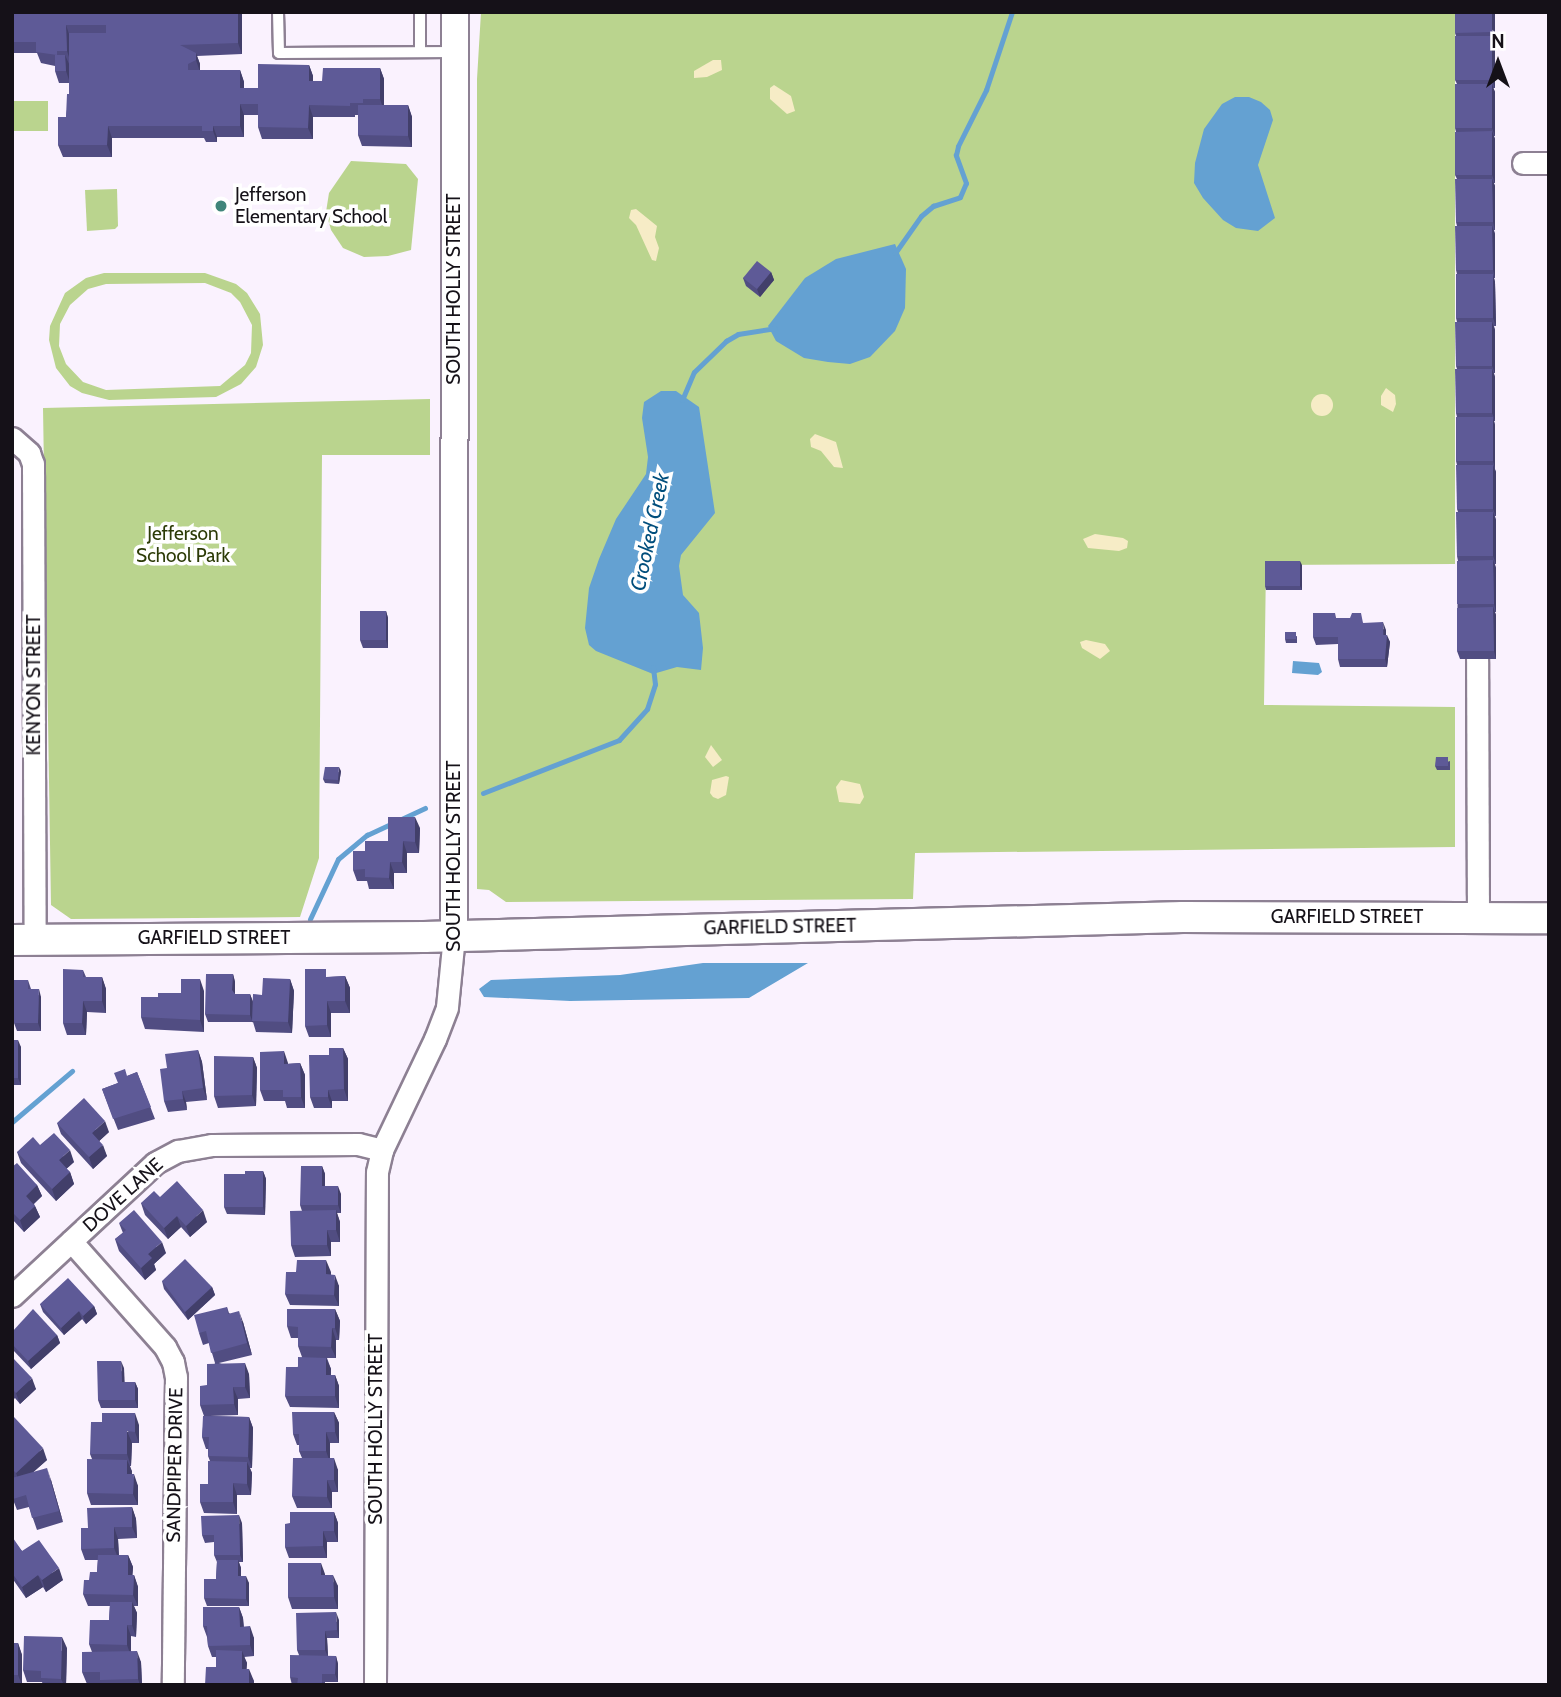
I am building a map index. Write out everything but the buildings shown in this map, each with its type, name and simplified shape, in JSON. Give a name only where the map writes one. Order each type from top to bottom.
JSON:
[{"type":"main road","name":"GARFIELD STREET","points":[[24,940],[454,936],[1183,917],[1549,918]]},
{"type":"street","name":"SOUTH HOLLY STREET","points":[[375,1685],[377,1172],[382,1150],[435,1039],[447,1007],[454,936],[455,12]]},
{"type":"street","points":[[1523,163],[1549,163]]},
{"type":"street","name":"KENYON STREET","points":[[12,438],[29,453],[33,464],[24,940]]},
{"type":"street","points":[[1477,611],[1478,918]]},
{"type":"street","name":"DOVE LANE","points":[[12,1296],[155,1163],[185,1149],[212,1145],[358,1144],[382,1150]]},
{"type":"street","name":"SANDPIPER DRIVE","points":[[71,1241],[165,1348],[173,1362],[176,1377],[173,1685]]},
{"type":"lane","points":[[278,12],[279,53],[454,52]]},
{"type":"lane","points":[[419,12],[420,52]]},
{"type":"green space","points":[[481,12],[1455,12],[1455,564],[1266,565],[1264,705],[1455,707],[1455,847],[915,853],[913,899],[506,902],[489,890],[477,889],[477,79]]},
{"type":"green space","points":[[12,101],[48,101],[48,131],[12,131]]},
{"type":"green space","points":[[351,161],[406,164],[418,179],[411,250],[388,256],[364,257],[343,248],[331,230],[326,212],[329,193]]},
{"type":"green space","points":[[117,189],[118,226],[115,229],[87,231],[85,190]]},
{"type":"green space","points":[[104,273],[205,273],[236,284],[247,293],[260,314],[263,345],[256,367],[241,384],[216,397],[109,400],[82,393],[70,386],[56,368],[49,340],[50,326],[65,293],[86,278]],"holes":[[[205,283],[231,293],[240,302],[252,325],[251,353],[245,365],[220,386],[106,390],[83,382],[66,364],[59,346],[60,324],[70,305],[88,289],[106,284]]]},
{"type":"green space","name":"Jefferson School Park","points":[[430,399],[430,455],[322,455],[319,858],[300,917],[71,919],[51,905],[43,408]]},
{"type":"sand","points":[[713,60],[721,60],[722,70],[707,77],[694,78],[694,71]]},
{"type":"sand","points":[[774,85],[791,96],[795,111],[787,114],[770,99],[770,88]]},
{"type":"sand","points":[[636,209],[657,226],[655,237],[659,248],[656,261],[652,260],[636,225],[629,218],[631,210]]},
{"type":"sand","points":[[1386,388],[1395,395],[1393,412],[1381,405],[1381,396]]},
{"type":"sand","points":[[1322,394],[1330,397],[1333,405],[1330,413],[1322,416],[1314,413],[1311,405],[1314,397]]},
{"type":"sand","points":[[815,434],[836,442],[843,468],[834,467],[821,451],[811,447],[810,439]]},
{"type":"sand","points":[[1095,534],[1123,538],[1128,541],[1127,548],[1119,551],[1088,548],[1083,539]]},
{"type":"sand","points":[[1086,640],[1105,644],[1110,651],[1100,659],[1082,648],[1080,642]]},
{"type":"sand","points":[[711,745],[722,760],[713,767],[705,757]]},
{"type":"sand","points":[[729,777],[726,795],[718,799],[713,797],[710,793],[712,780]]},
{"type":"sand","points":[[841,780],[860,784],[864,797],[860,804],[839,802],[836,787]]},
{"type":"water","points":[[1235,97],[1249,97],[1261,102],[1270,110],[1273,120],[1258,165],[1275,218],[1258,231],[1236,228],[1223,220],[1203,198],[1194,183],[1195,163],[1204,129],[1222,104]]},
{"type":"water","points":[[895,244],[906,269],[905,308],[895,331],[870,357],[850,364],[804,358],[776,341],[768,326],[805,278],[836,259]]},
{"type":"water","points":[[661,391],[676,391],[699,407],[715,513],[681,555],[679,566],[683,595],[699,613],[703,648],[701,670],[677,667],[653,674],[596,651],[589,645],[585,628],[589,588],[599,559],[616,519],[646,474],[648,457],[642,418],[644,402]]},
{"type":"water","points":[[1293,661],[1319,663],[1322,672],[1318,675],[1292,673]]},
{"type":"water","points":[[703,963],[808,963],[749,998],[570,1001],[484,997],[479,989],[491,980],[620,975]]},
{"type":"waterway","name":"Crooked Creek","points":[[895,253],[921,216],[933,206],[960,197],[966,183],[956,155],[958,146],[986,90],[1012,12]]},
{"type":"waterway","name":"Crooked Creek","points":[[682,400],[694,372],[726,341],[738,334],[775,328]]},
{"type":"waterway","name":"Crooked Creek","points":[[483,793],[619,740],[647,709],[655,684],[653,667]]},
{"type":"waterway","points":[[310,919],[338,859],[367,835],[425,808]]},
{"type":"waterway","points":[[12,1122],[72,1071]]},
{"type":"place","name":"Jefferson Elementary School","points":[[221,206]]}]
